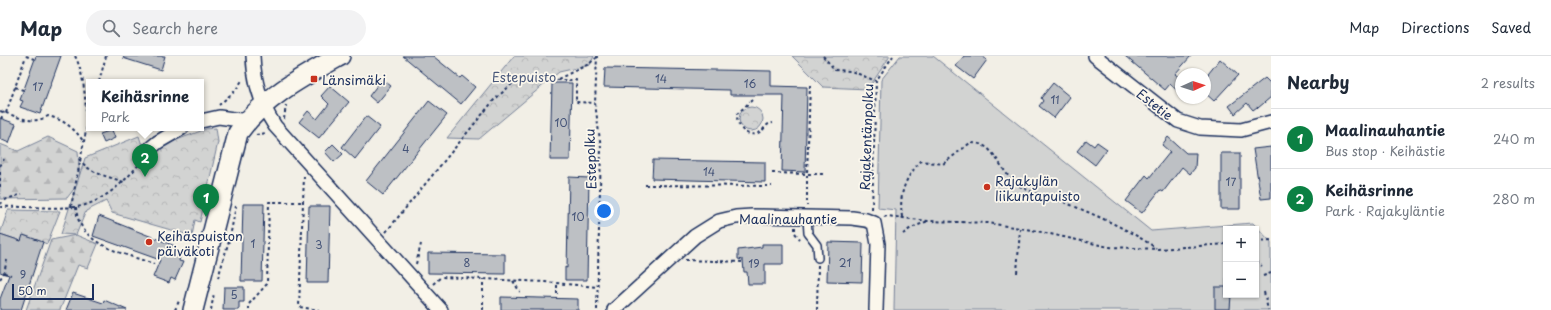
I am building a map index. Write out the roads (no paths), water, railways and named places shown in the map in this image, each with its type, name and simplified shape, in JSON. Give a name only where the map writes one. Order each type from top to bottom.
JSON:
[{"type":"street","points":[[253,56],[255,75],[263,105],[275,126],[441,310]]},
{"type":"street","points":[[193,310],[238,133],[248,130],[263,105],[282,90],[340,56]]},
{"type":"street","name":"Estetie","points":[[1095,56],[1178,121],[1200,128],[1241,130],[1271,122]]},
{"type":"street","points":[[204,120],[219,117],[248,130]]},
{"type":"street","points":[[147,151],[158,142],[177,131]]},
{"type":"street","name":"Maalinauhantie","points":[[614,310],[672,256],[705,229],[726,219],[807,213],[866,220],[874,223],[878,244],[876,310]]},
{"type":"lane","points":[[807,213],[808,233],[817,244],[818,258]]},
{"type":"place","name":"Länsimäki","points":[[314,79]]},
{"type":"place","name":"Keihäsrinne","points":[[145,177]]},
{"type":"place","name":"Rajakylän liikuntapuisto","points":[[987,187]]},
{"type":"place","name":"Maalinauhantie","points":[[206,217]]},
{"type":"place","name":"Keihäspuiston päiväkoti","points":[[149,242]]},
{"type":"park label","name":"Estepuisto","points":[[524,76]]}]
